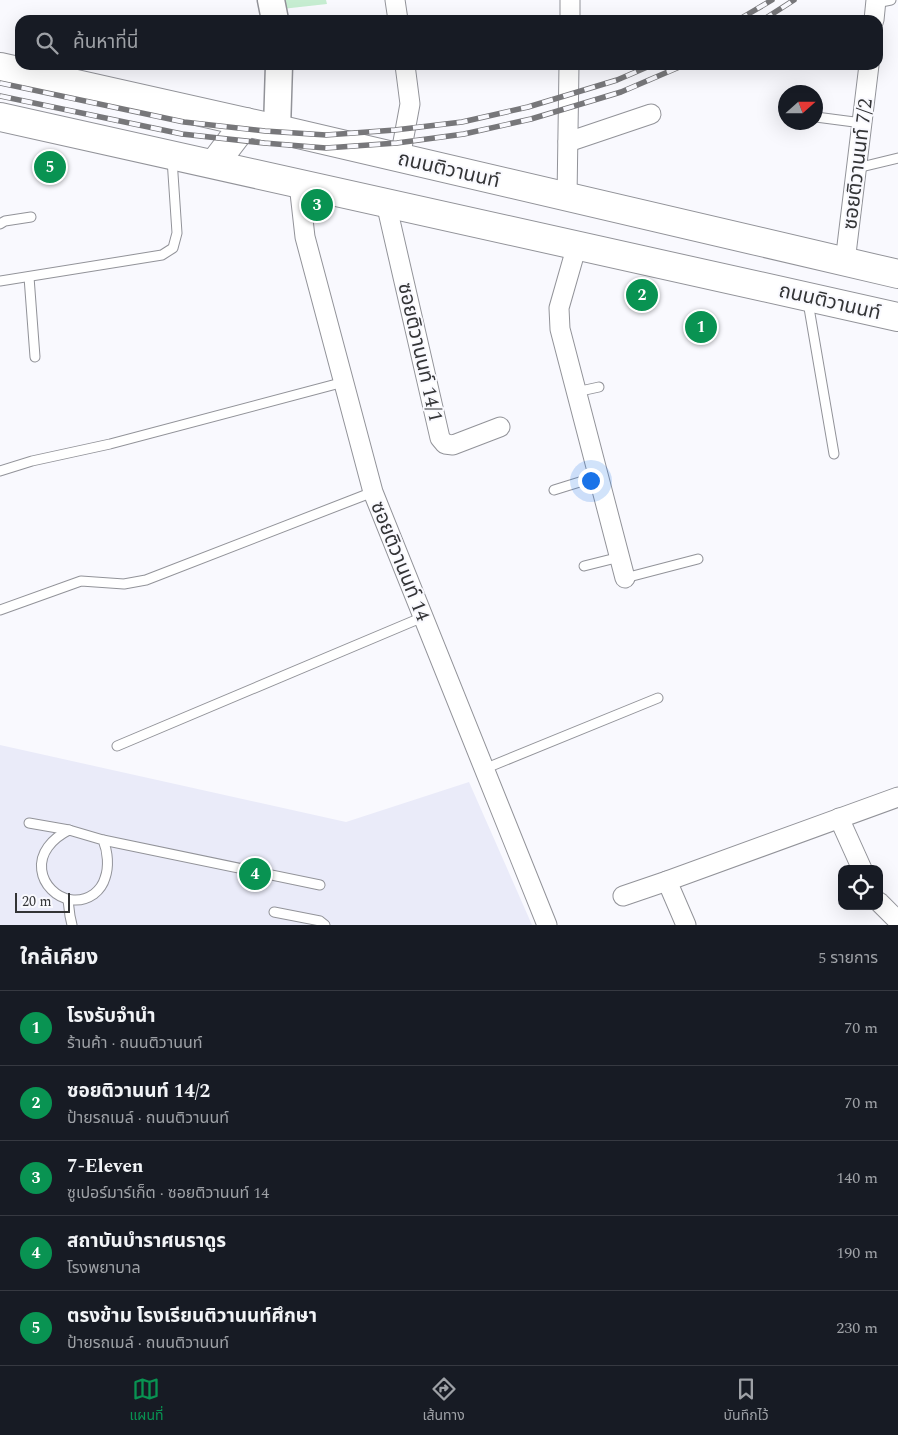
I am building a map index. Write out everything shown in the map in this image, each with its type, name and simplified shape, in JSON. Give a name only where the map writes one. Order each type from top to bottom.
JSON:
[{"type":"main road","name":"ถนนติวานนท์","points":[[0,67],[277,129],[898,274]]},
{"type":"main road","name":"ถนนติวานนท์","points":[[0,117],[898,317]]},
{"type":"main road","points":[[214,164],[246,122]]},
{"type":"street","points":[[272,0],[274,15]]},
{"type":"street","points":[[395,0],[397,15]]},
{"type":"street","points":[[570,0],[570,15]]},
{"type":"street","points":[[277,129],[279,70]]},
{"type":"street","points":[[400,158],[410,104],[406,70]]},
{"type":"street","points":[[567,197],[569,70]]},
{"type":"street","name":"ซอยติวานนท์ 7/2","points":[[845,262],[868,70]]},
{"type":"street","points":[[568,142],[651,114]]},
{"type":"street","name":"ซอยติวานนท์ 14","points":[[299,184],[305,237],[373,492],[547,925]]},
{"type":"street","name":"ซอยติวานนท์ 14/1","points":[[386,203],[440,438],[446,444],[453,445],[500,427]]},
{"type":"street","points":[[577,245],[559,308],[560,329],[625,578]]},
{"type":"street","points":[[623,896],[667,882],[898,797]]},
{"type":"street","points":[[839,818],[860,865]]},
{"type":"street","points":[[667,882],[686,925]]},
{"type":"street","points":[[883,906],[898,921]]},
{"type":"lane","points":[[823,117],[862,123]]},
{"type":"lane","points":[[0,281],[162,255],[173,248],[177,233],[172,154]]},
{"type":"lane","points":[[857,168],[898,158]]},
{"type":"lane","points":[[0,224],[5,221],[31,217]]},
{"type":"lane","points":[[29,277],[35,357]]},
{"type":"lane","points":[[807,296],[834,454]]},
{"type":"lane","points":[[0,471],[344,382]]},
{"type":"lane","points":[[576,392],[599,387]]},
{"type":"lane","points":[[554,490],[599,476]]},
{"type":"lane","points":[[0,610],[81,582],[124,584],[146,580],[373,492]]},
{"type":"lane","points":[[584,566],[620,556]]},
{"type":"lane","points":[[625,578],[698,559]]},
{"type":"lane","points":[[117,746],[423,617]]},
{"type":"lane","points":[[484,768],[658,698]]},
{"type":"lane","points":[[29,824],[68,830],[103,840],[320,885]]},
{"type":"lane","points":[[68,830],[47,848],[42,858],[41,869],[44,880],[50,889],[58,896],[68,900],[79,900],[90,896],[104,882],[108,871],[106,847],[103,840]]},
{"type":"lane","points":[[68,900],[72,925]]},
{"type":"lane","points":[[274,912],[320,921],[325,925]]},
{"type":"shaded area","points":[[0,745],[346,822],[469,782],[532,925],[0,925]]},
{"type":"building","points":[[281,0],[326,0],[327,4],[282,9]]},
{"type":"railway","points":[[746,15],[772,0]]},
{"type":"railway","points":[[771,15],[794,0]]},
{"type":"railway","points":[[0,83],[184,122],[265,131],[326,135],[395,130],[462,122],[528,107],[617,80],[640,70]]},
{"type":"railway","points":[[0,96],[182,134],[326,148],[397,143],[464,134],[531,119],[621,92],[672,70]]},
{"type":"place","name":"ตรงข้าม โรงเรียนติวานนท์ศึกษา","points":[[50,167]]},
{"type":"place","name":"7-Eleven","points":[[317,205]]},
{"type":"place","name":"ซอยติวานนท์ 14/2","points":[[642,295]]},
{"type":"place","name":"โรงรับจำนำ","points":[[701,327]]},
{"type":"place","name":"สถาบันบำราศนราดูร","points":[[255,874]]}]
